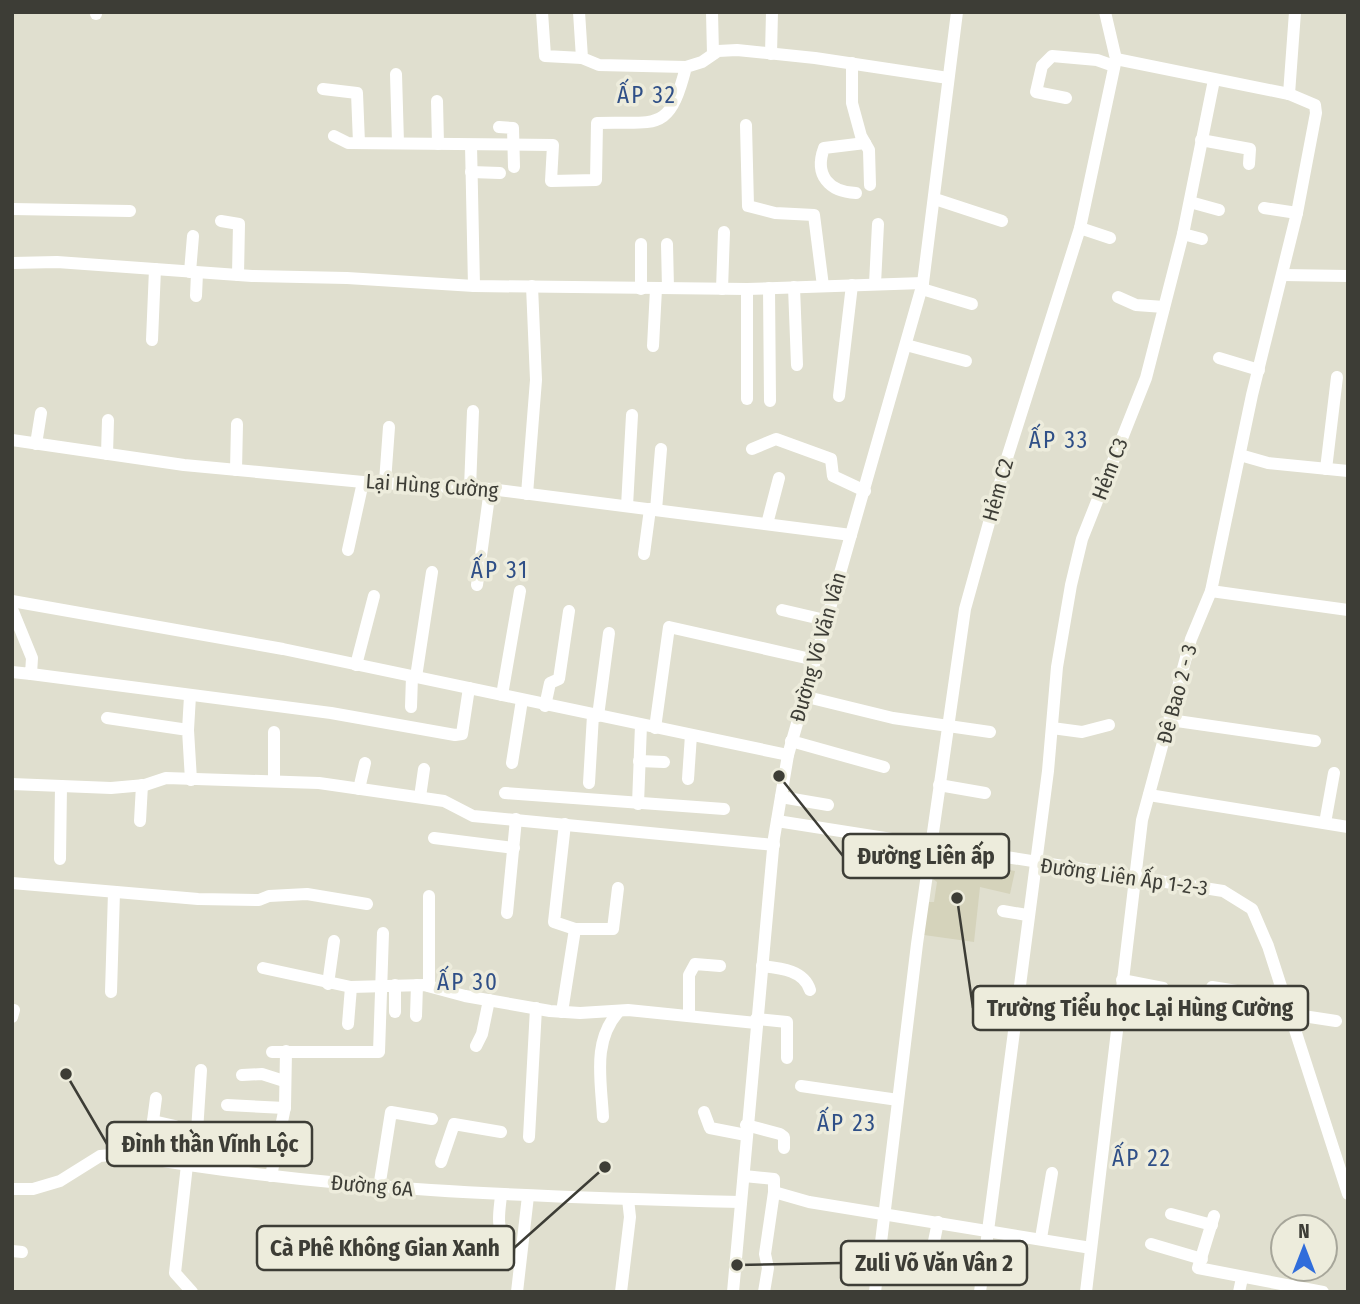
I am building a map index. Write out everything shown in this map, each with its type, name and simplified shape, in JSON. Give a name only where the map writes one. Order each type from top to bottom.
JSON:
[{"type":"street","points":[[542,12],[545,56],[582,58],[599,65],[686,67],[713,54],[737,50],[852,63],[948,78]]},
{"type":"street","points":[[579,12],[582,58]]},
{"type":"street","points":[[712,12],[713,54]]},
{"type":"street","points":[[771,54],[772,12]]},
{"type":"street","name":"Đường Võ Văn Vân","points":[[733,1292],[774,845],[788,755],[923,286],[957,12]]},
{"type":"street","points":[[1105,12],[1115,62]]},
{"type":"street","points":[[1066,98],[1036,92],[1042,66],[1052,56],[1115,62],[1289,94],[1295,12]]},
{"type":"street","name":"Hẻm C2","points":[[875,1292],[939,785],[965,609],[1007,458],[1080,228],[1115,62]]},
{"type":"street","points":[[852,63],[852,103],[869,150],[870,184]]},
{"type":"street","points":[[334,136],[348,143],[553,145],[551,181],[596,180],[597,123],[657,123],[669,113],[686,67]]},
{"type":"street","points":[[396,74],[398,142]]},
{"type":"street","name":"Hẻm C3","points":[[980,1292],[1052,728],[1058,661],[1082,539],[1146,378],[1183,234],[1214,80]]},
{"type":"street","points":[[323,89],[358,93],[359,143]]},
{"type":"street","name":"Đê Bao 2 - 3","points":[[1086,1292],[1133,878],[1142,820],[1191,639],[1211,591],[1314,133],[1315,105],[1289,94]]},
{"type":"street","points":[[437,101],[438,144]]},
{"type":"street","points":[[746,125],[748,206],[775,214],[814,215],[822,286]]},
{"type":"street","points":[[499,127],[513,128],[514,167]]},
{"type":"street","points":[[1201,140],[1250,149],[1249,164]]},
{"type":"street","points":[[856,193],[839,192],[825,180],[821,157],[824,148],[865,143]]},
{"type":"street","points":[[471,145],[474,286]]},
{"type":"street","points":[[471,172],[500,173]]},
{"type":"street","points":[[935,199],[1002,222]]},
{"type":"street","points":[[1190,202],[1219,210]]},
{"type":"street","points":[[1264,208],[1297,213]]},
{"type":"street","points":[[12,209],[130,211]]},
{"type":"street","points":[[221,222],[239,224],[238,275]]},
{"type":"street","points":[[875,284],[878,224]]},
{"type":"street","points":[[1080,228],[1110,239]]},
{"type":"street","points":[[722,289],[724,232]]},
{"type":"street","points":[[1183,234],[1202,239]]},
{"type":"street","points":[[193,236],[196,296]]},
{"type":"street","points":[[640,244],[640,289]]},
{"type":"street","points":[[653,346],[667,244]]},
{"type":"street","points":[[12,263],[57,262],[238,275],[474,286],[747,289],[875,284],[923,286],[972,304]]},
{"type":"street","points":[[152,340],[155,270]]},
{"type":"street","points":[[1283,275],[1348,276]]},
{"type":"street","points":[[839,396],[852,285]]},
{"type":"street","points":[[527,494],[536,380],[532,286]]},
{"type":"street","points":[[794,287],[797,365]]},
{"type":"street","points":[[769,288],[770,401]]},
{"type":"street","points":[[747,289],[747,399]]},
{"type":"street","points":[[1118,297],[1136,304],[1164,307]]},
{"type":"street","points":[[906,345],[966,361]]},
{"type":"street","points":[[1219,358],[1259,370]]},
{"type":"street","points":[[1326,469],[1338,377]]},
{"type":"street","points":[[470,488],[473,411]]},
{"type":"street","points":[[36,444],[41,413]]},
{"type":"street","points":[[627,506],[632,415]]},
{"type":"street","points":[[107,454],[108,420]]},
{"type":"street","points":[[236,470],[237,424]]},
{"type":"street","points":[[385,482],[389,427]]},
{"type":"street","points":[[752,449],[776,439],[811,451],[831,459],[833,476],[865,491]]},
{"type":"street","name":"Lại Hùng Cường","points":[[12,440],[236,470],[363,482],[490,489],[851,536]]},
{"type":"street","points":[[644,554],[661,449]]},
{"type":"street","points":[[1240,455],[1268,463],[1348,471]]},
{"type":"street","points":[[768,524],[779,478]]},
{"type":"street","points":[[348,550],[363,482]]},
{"type":"street","points":[[477,585],[490,489]]},
{"type":"street","points":[[411,707],[432,572]]},
{"type":"street","points":[[502,695],[520,591]]},
{"type":"street","points":[[1211,591],[1348,610]]},
{"type":"street","points":[[356,665],[374,596]]},
{"type":"street","points":[[12,601],[123,619],[414,676],[545,706],[788,755]]},
{"type":"street","points":[[12,608],[30,651],[31,674]]},
{"type":"street","points":[[782,610],[825,620]]},
{"type":"street","points":[[545,706],[550,683],[559,680],[569,611]]},
{"type":"street","points":[[655,728],[669,628],[815,660]]},
{"type":"street","points":[[589,783],[595,716],[609,633]]},
{"type":"street","points":[[12,672],[331,713],[455,735],[462,734],[469,688]]},
{"type":"street","points":[[190,696],[188,730],[191,780]]},
{"type":"street","points":[[803,696],[893,718],[990,732]]},
{"type":"street","points":[[512,763],[522,700]]},
{"type":"street","points":[[107,718],[188,730]]},
{"type":"street","points":[[1170,720],[1315,740]]},
{"type":"street","points":[[638,804],[641,725]]},
{"type":"street","points":[[1052,728],[1082,732],[1109,725]]},
{"type":"street","points":[[274,732],[274,779]]},
{"type":"street","points":[[688,779],[691,735]]},
{"type":"street","points":[[791,741],[884,767]]},
{"type":"street","points":[[639,761],[664,762]]},
{"type":"street","points":[[359,789],[365,763]]},
{"type":"street","points":[[420,797],[424,769]]},
{"type":"street","points":[[1325,823],[1334,773]]},
{"type":"street","points":[[12,785],[111,788],[142,785],[166,778],[260,783],[274,779],[444,801],[473,816],[774,845]]},
{"type":"street","points":[[140,821],[142,785]]},
{"type":"street","points":[[939,785],[985,793]]},
{"type":"street","points":[[60,859],[61,786]]},
{"type":"street","points":[[505,793],[638,804],[675,803],[724,810]]},
{"type":"street","points":[[1149,795],[1348,827]]},
{"type":"street","points":[[781,797],[828,805]]},
{"type":"street","points":[[507,913],[516,820]]},
{"type":"street","name":"Đường Liên Ấp 1-2-3","points":[[777,821],[1035,864],[1223,891],[1252,909],[1282,990],[1348,1194]]},
{"type":"street","points":[[565,824],[554,922],[575,929],[613,929],[618,888]]},
{"type":"street","points":[[434,838],[514,848]]},
{"type":"street","points":[[12,883],[259,900],[269,896],[307,894],[367,904]]},
{"type":"street","points":[[111,992],[114,892]]},
{"type":"street","points":[[416,1016],[423,986],[429,896]]},
{"type":"street","points":[[1003,911],[1027,915]]},
{"type":"street","points":[[562,1012],[575,929]]},
{"type":"street","points":[[272,1052],[379,1052],[383,933]]},
{"type":"street","points":[[328,984],[334,941]]},
{"type":"street","points":[[689,1016],[689,975],[695,964],[720,966]]},
{"type":"street","points":[[762,966],[783,968],[803,977],[810,990]]},
{"type":"street","points":[[263,968],[328,984],[351,987],[423,986],[562,1012],[619,1011],[788,1022],[788,1058]]},
{"type":"street","points":[[1122,980],[1163,988]]},
{"type":"street","points":[[395,985],[395,1012]]},
{"type":"street","points":[[348,1024],[351,987]]},
{"type":"street","points":[[1212,987],[1249,993],[1282,990]]},
{"type":"street","points":[[476,1046],[482,1034],[489,1000]]},
{"type":"street","points":[[1073,1005],[1119,1009],[1165,1018]]},
{"type":"street","points":[[529,1137],[537,1008]]},
{"type":"street","points":[[603,1117],[600,1042],[606,1025],[619,1011]]},
{"type":"street","points":[[1290,1014],[1336,1021]]},
{"type":"street","points":[[271,1176],[285,1108],[286,1051]]},
{"type":"street","points":[[192,1292],[175,1273],[185,1165],[188,1153],[196,1147],[201,1070]]},
{"type":"street","points":[[242,1075],[262,1074],[284,1081]]},
{"type":"street","points":[[801,1086],[898,1100]]},
{"type":"street","points":[[148,1159],[156,1098]]},
{"type":"street","points":[[227,1105],[285,1108]]},
{"type":"street","points":[[379,1188],[391,1112],[432,1119]]},
{"type":"street","points":[[704,1112],[710,1128],[780,1134],[784,1137],[784,1148]]},
{"type":"street","points":[[150,1144],[164,1142],[173,1134],[175,1126],[153,1121]]},
{"type":"street","points":[[442,1162],[454,1124],[500,1132]]},
{"type":"street","name":"Đường 6A","points":[[12,1189],[33,1189],[60,1181],[100,1157],[122,1154],[185,1165],[379,1188],[501,1195],[741,1202]]},
{"type":"street","points":[[1041,1238],[1052,1173]]},
{"type":"street","points":[[744,1176],[774,1179],[765,1254],[768,1268],[764,1292]]},
{"type":"street","points":[[774,1192],[808,1202],[1091,1248]]},
{"type":"street","points":[[501,1195],[500,1234],[506,1240]]},
{"type":"street","points":[[517,1292],[528,1196]]},
{"type":"street","points":[[621,1292],[630,1217],[628,1199]]},
{"type":"street","points":[[1171,1214],[1213,1221],[1198,1268],[1294,1289],[1323,1292]]},
{"type":"street","points":[[932,1251],[939,1222]]},
{"type":"street","points":[[1151,1244],[1202,1259]]},
{"type":"street","points":[[1238,1292],[1242,1278]]},
{"type":"shaded area","points":[[936,857],[1015,871],[1010,894],[980,887],[974,942],[924,935],[928,902],[934,902],[937,882],[932,878]]},
{"type":"place","name":"Đường Liên ấp","points":[[779,776]]},
{"type":"place","name":"Trường Tiểu học Lại Hùng Cường","points":[[957,898]]},
{"type":"place","name":"Đình thần Vĩnh Lộc","points":[[66,1074]]},
{"type":"place","name":"Cà Phê Không Gian Xanh","points":[[605,1167]]},
{"type":"place","name":"Zuli Võ Văn Vân 2","points":[[737,1265]]},
{"type":"district","name":"ẤP 32","points":[[647,95]]},
{"type":"district","name":"ẤP 33","points":[[1059,440]]},
{"type":"district","name":"ẤP 31","points":[[500,570]]},
{"type":"district","name":"ẤP 30","points":[[468,982]]},
{"type":"district","name":"ẤP 23","points":[[847,1123]]},
{"type":"district","name":"ẤP 22","points":[[1142,1158]]}]
